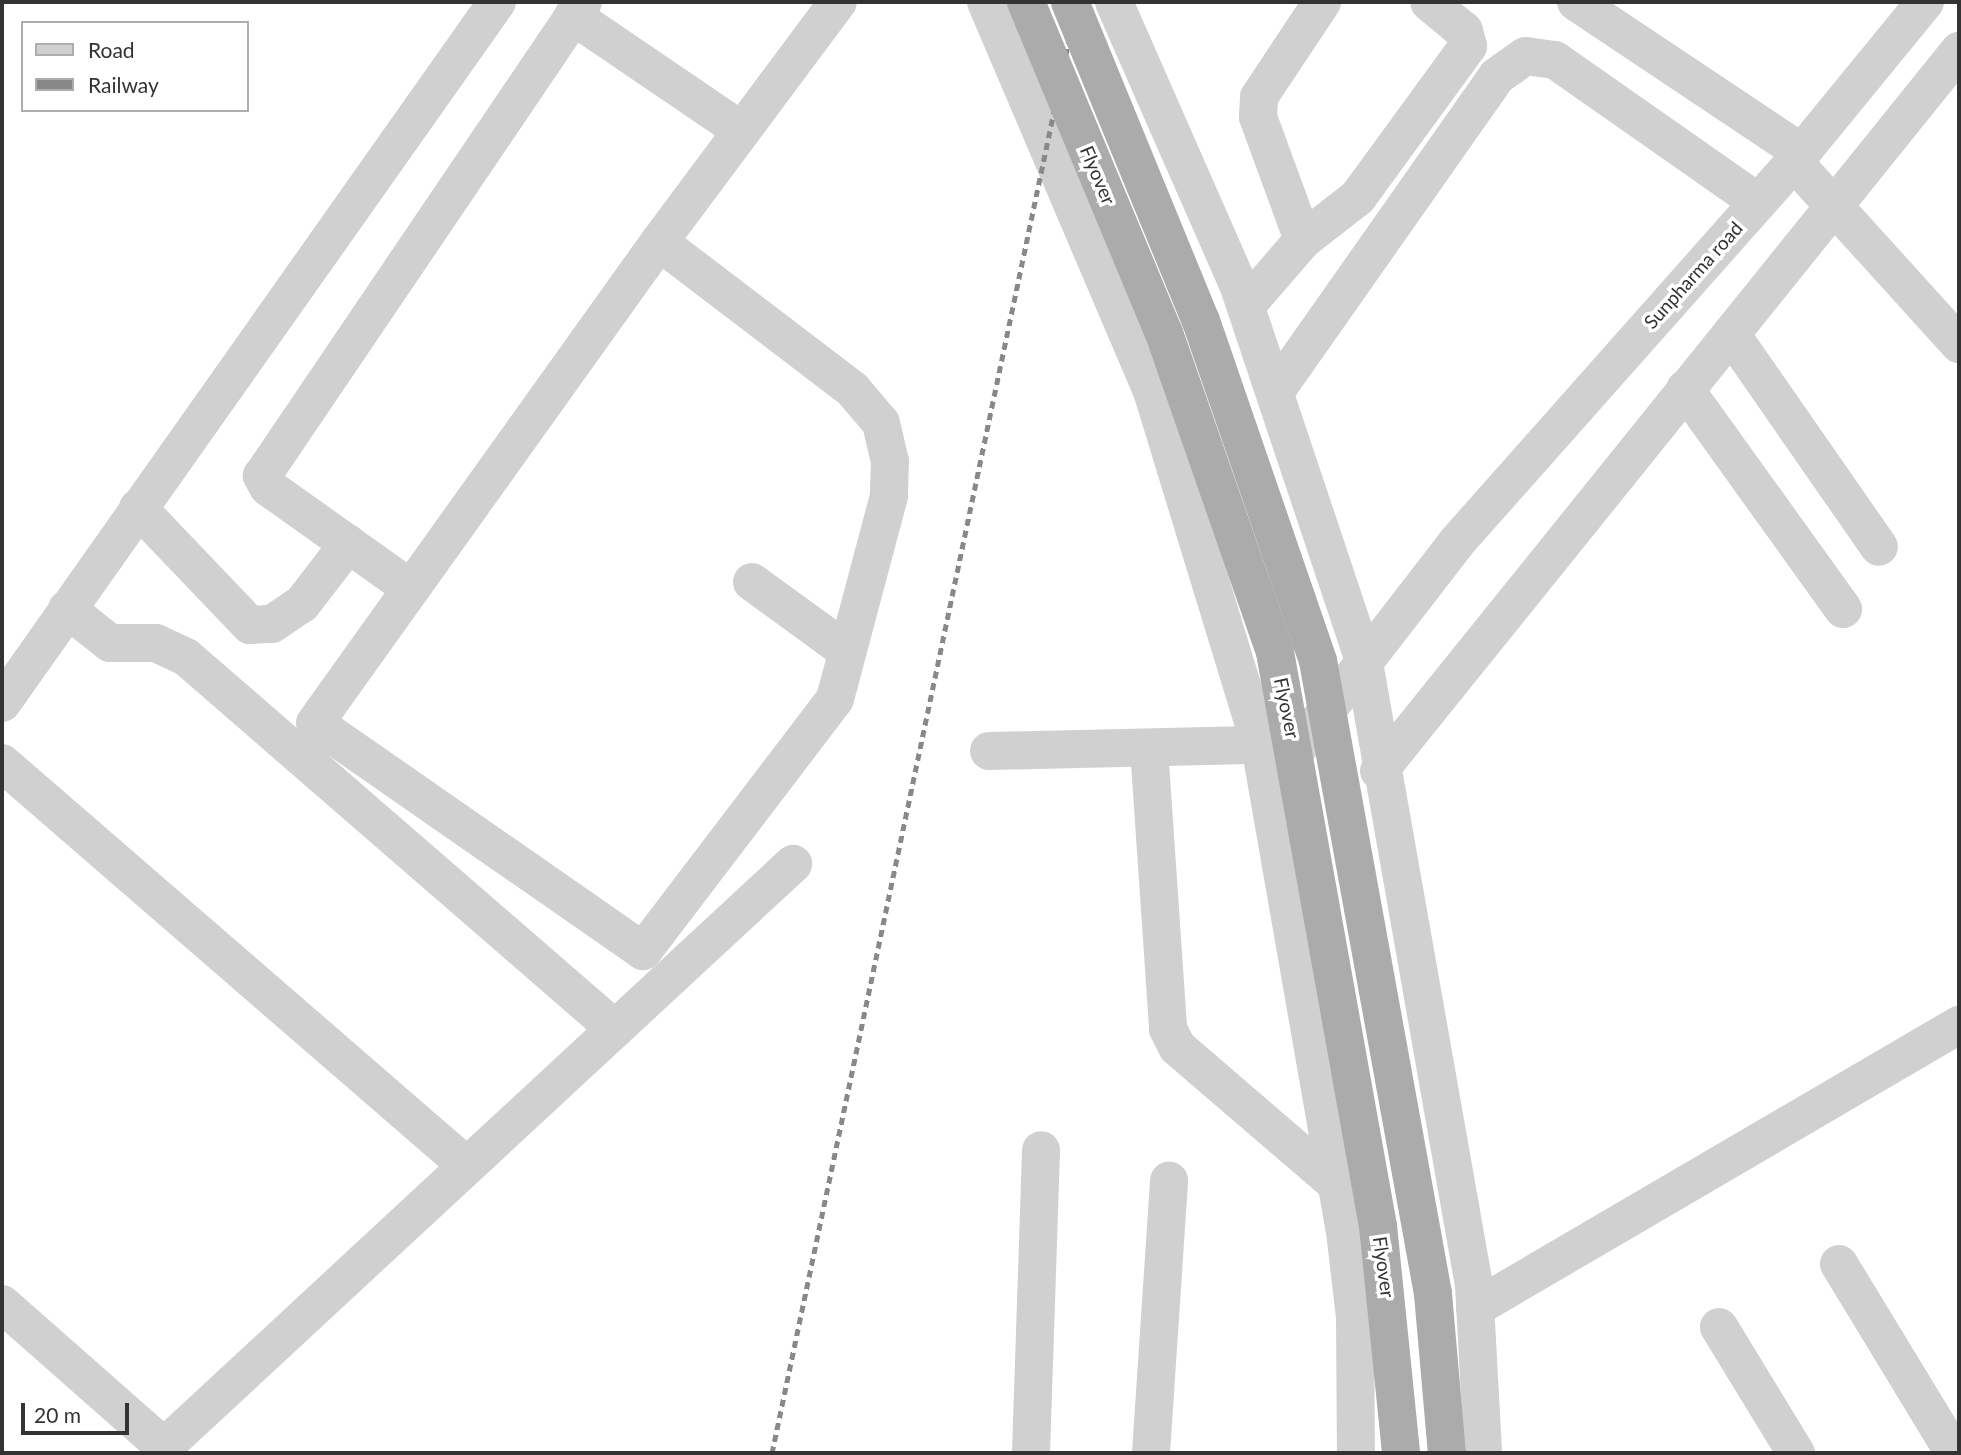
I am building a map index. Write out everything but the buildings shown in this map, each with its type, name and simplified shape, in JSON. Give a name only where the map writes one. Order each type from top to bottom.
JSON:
[{"type":"main road","name":"Flyover","points":[[1026,2],[1164,333],[1275,652],[1378,1226],[1401,1453]]},
{"type":"main road","name":"Flyover","points":[[1070,2],[1201,321],[1318,661],[1433,1294],[1447,1453]]},
{"type":"street","points":[[2,703],[497,2]]},
{"type":"street","points":[[986,2],[1152,391],[1260,745],[1336,1184],[1355,1317],[1356,1453]]},
{"type":"street","points":[[1114,2],[1246,306],[1363,657],[1380,771],[1475,1308],[1483,1453]]},
{"type":"street","points":[[1303,240],[1258,117],[1259,97],[1322,2]]},
{"type":"street","points":[[1246,306],[1303,240],[1357,197],[1468,46],[1464,31],[1429,2]]},
{"type":"street","points":[[1576,2],[1798,157],[1835,207],[1959,344]]},
{"type":"street","name":"Sunpharma road","points":[[1268,788],[1363,657],[1456,542],[1798,157],[1925,2]]},
{"type":"street","points":[[659,242],[853,390],[881,423],[889,496],[835,699],[643,951],[315,723],[659,242],[836,3]]},
{"type":"street","points":[[410,588],[268,487],[262,476],[268,458],[578,9],[742,131]]},
{"type":"street","points":[[1380,771],[1578,517],[1835,207],[1959,51]]},
{"type":"street","points":[[1275,392],[1497,76],[1526,56],[1555,60],[1758,202]]},
{"type":"street","points":[[1731,334],[1879,547]]},
{"type":"street","points":[[1685,389],[1843,609]]},
{"type":"street","points":[[138,508],[250,625],[272,624],[302,604],[348,544]]},
{"type":"street","points":[[752,582],[848,651]]},
{"type":"street","points":[[67,609],[110,643],[156,643],[186,657],[615,1029]]},
{"type":"street","points":[[989,751],[1260,745]]},
{"type":"street","points":[[1149,748],[1168,1029],[1177,1047],[1336,1184]]},
{"type":"street","points":[[2,763],[467,1166]]},
{"type":"street","points":[[2,1304],[164,1447],[793,864]]},
{"type":"street","points":[[1475,1308],[1959,1025]]},
{"type":"street","points":[[1031,1453],[1041,1150]]},
{"type":"street","points":[[1151,1453],[1169,1181]]},
{"type":"street","points":[[1839,1264],[1954,1453]]},
{"type":"street","points":[[1719,1327],[1796,1453]]},
{"type":"railway","points":[[772,1453],[1077,2]]}]
